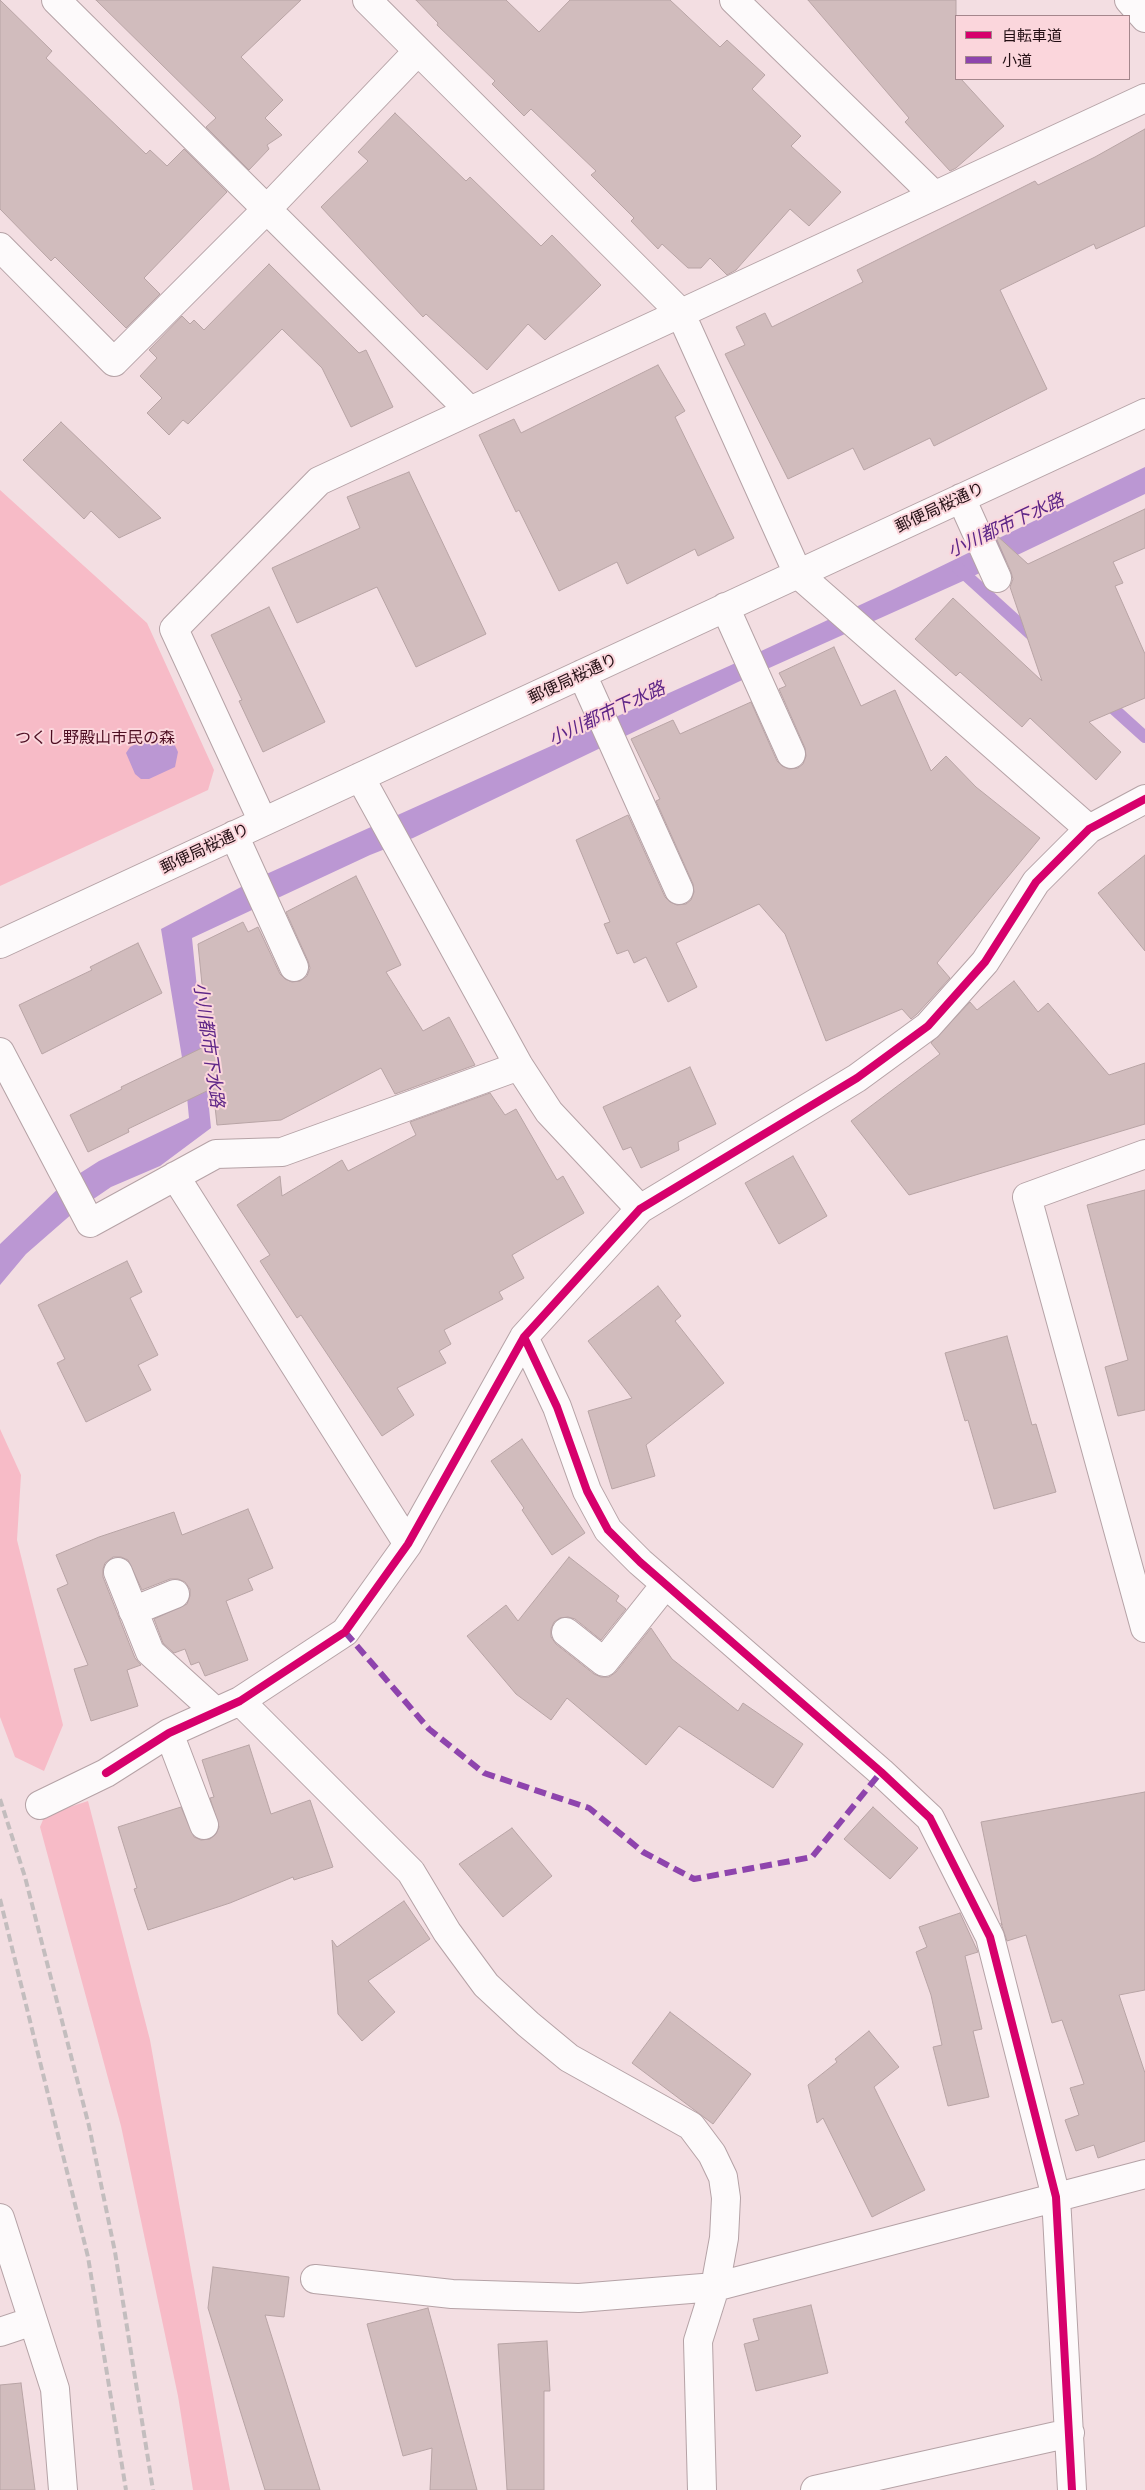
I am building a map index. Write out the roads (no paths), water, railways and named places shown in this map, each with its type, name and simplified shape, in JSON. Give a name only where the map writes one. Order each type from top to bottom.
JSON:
[{"type":"street","points":[[56,0],[469,410]]},
{"type":"street","points":[[367,0],[680,312],[798,574],[1089,829]]},
{"type":"street","points":[[734,0],[934,195]]},
{"type":"street","points":[[1129,0],[1145,18]]},
{"type":"street","points":[[0,248],[114,362],[266,209],[418,50]]},
{"type":"street","points":[[263,822],[174,629],[319,481],[1145,98]]},
{"type":"street","name":"郵便局桜通り","points":[[0,944],[961,498],[1143,418]]},
{"type":"street","points":[[961,498],[996,576]]},
{"type":"street","points":[[725,607],[791,754]]},
{"type":"street","points":[[582,674],[679,890]]},
{"type":"street","points":[[360,777],[519,1066],[549,1112],[640,1209]]},
{"type":"street","points":[[40,1805],[106,1773],[169,1733],[215,1710],[240,1701],[345,1632],[408,1544],[524,1338],[640,1209],[857,1078],[928,1026],[985,962],[1036,882],[1089,829],[1145,799]]},
{"type":"street","points":[[234,835],[294,967]]},
{"type":"street","points":[[0,1052],[90,1223],[216,1154],[282,1152],[519,1066]]},
{"type":"street","points":[[1145,1154],[1027,1196],[1145,1628]]},
{"type":"street","points":[[175,1176],[408,1544]]},
{"type":"street","points":[[524,1338],[557,1407],[587,1492],[608,1530],[665,1585],[881,1772],[930,1818],[990,1937],[1056,2197],[1072,2490]]},
{"type":"street","points":[[118,1572],[150,1652],[215,1710]]},
{"type":"street","points":[[566,1632],[604,1662],[665,1585]]},
{"type":"street","points":[[133,1611],[175,1594]]},
{"type":"street","points":[[240,1701],[411,1872],[448,1932],[486,1985],[528,2024],[569,2058],[691,2126],[712,2154],[723,2177],[726,2198],[724,2238],[715,2287],[698,2341],[702,2490]]},
{"type":"street","points":[[169,1733],[204,1825]]},
{"type":"street","points":[[316,2279],[452,2294],[579,2298],[715,2287],[1145,2174]]},
{"type":"street","points":[[0,2218],[55,2389],[63,2490]]},
{"type":"street","points":[[0,2332],[33,2321]]},
{"type":"street","points":[[815,2490],[1070,2433]]},
{"type":"waterway","name":"小川都市下水路","points":[[958,568],[1035,638]]},
{"type":"waterway","points":[[1104,700],[1145,737]]},
{"type":"railway","points":[[0,1799],[25,1877],[89,2126],[115,2252],[153,2490]]},
{"type":"railway","points":[[0,1899],[88,2257],[126,2490]]},
{"type":"park label","name":"つくし野殿山市民の森","points":[[95,738]]}]
